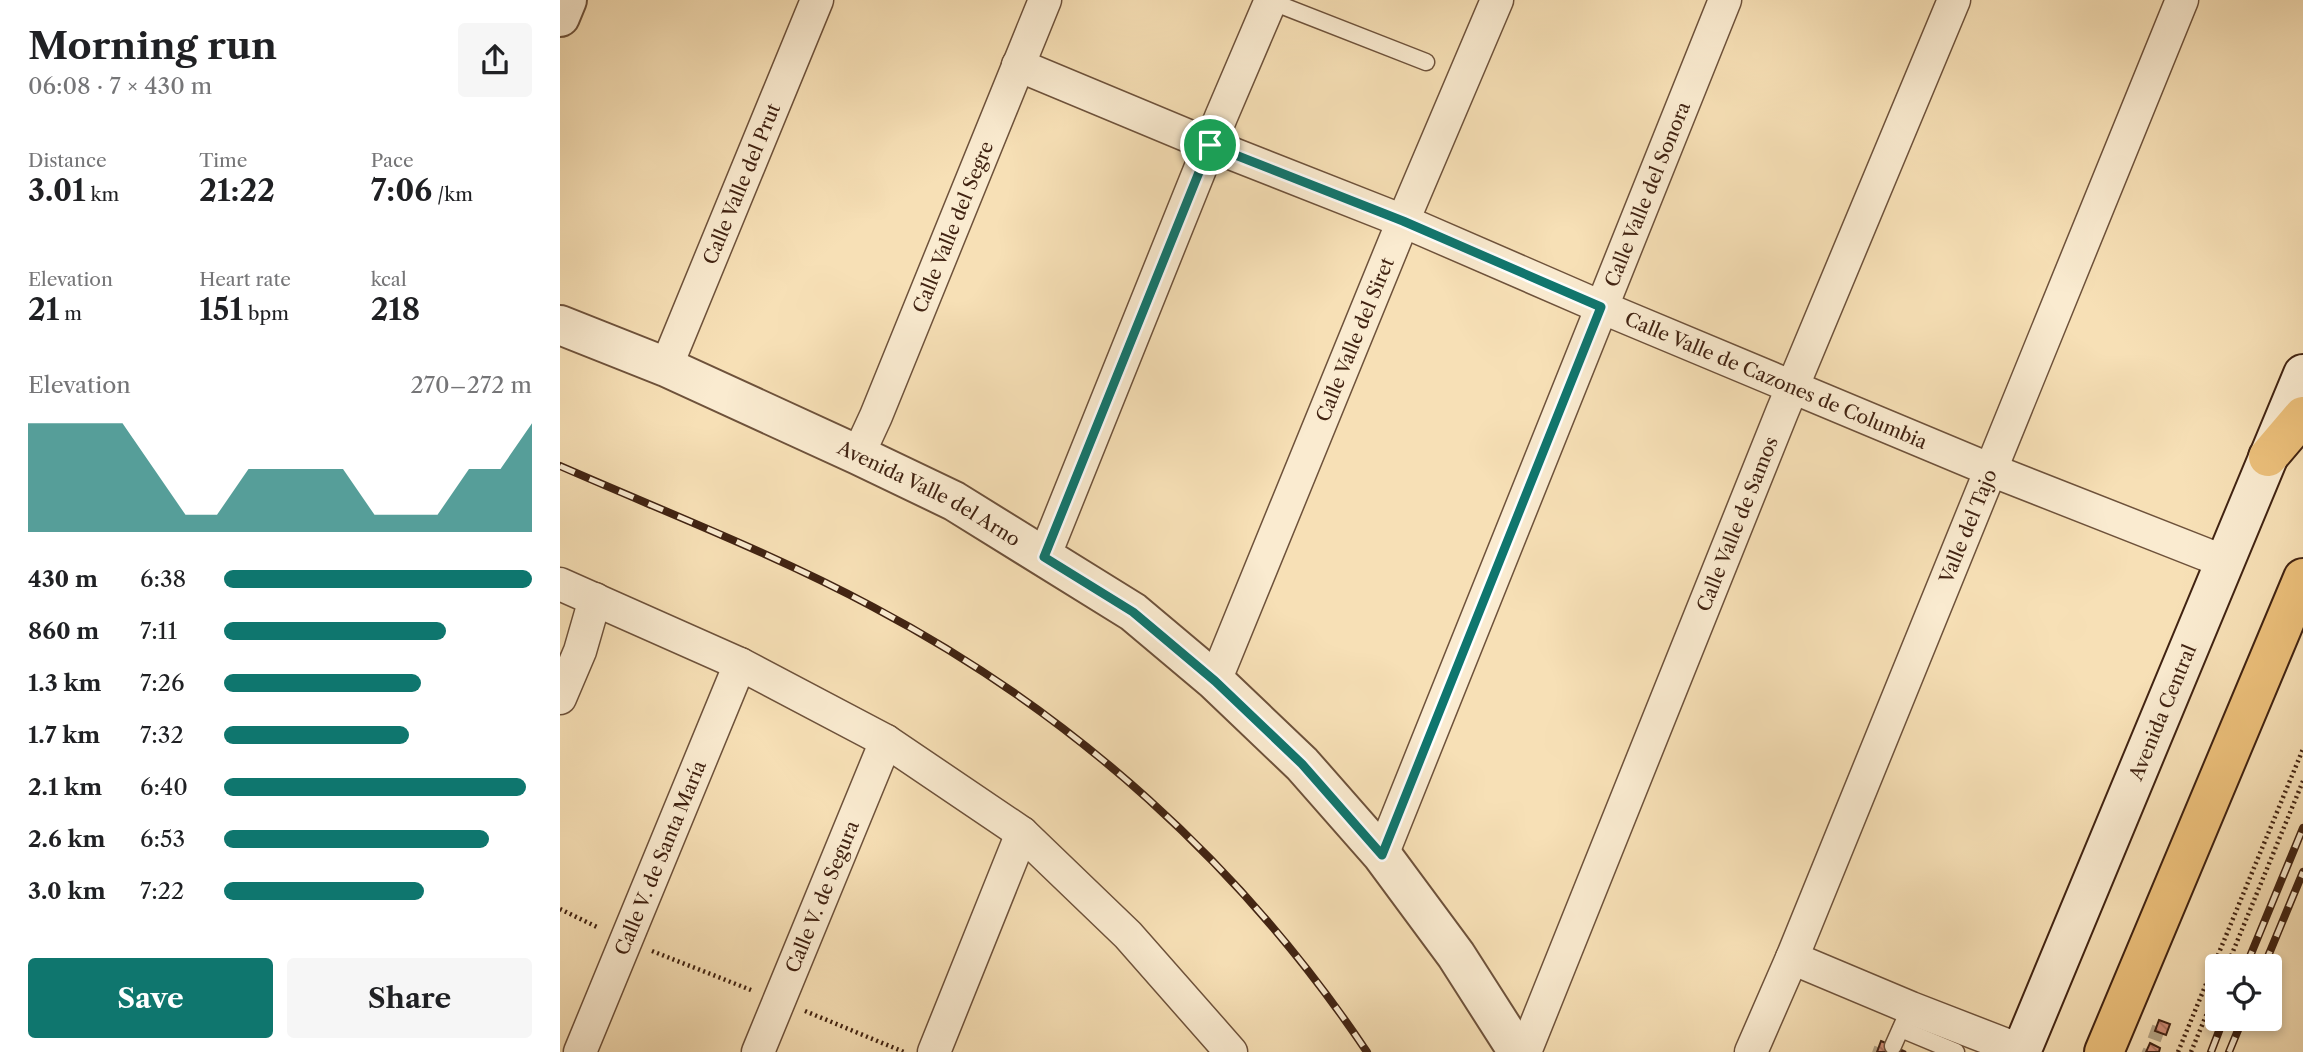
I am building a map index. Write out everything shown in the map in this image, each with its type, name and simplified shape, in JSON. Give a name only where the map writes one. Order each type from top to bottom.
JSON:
[{"type":"highway","points":[[2268,457],[2303,416]]},
{"type":"highway","points":[[2104,1052],[2303,578]]},
{"type":"street","points":[[560,17],[567,0]]},
{"type":"street","name":"Calle Valle del Prut","points":[[666,367],[817,0]]},
{"type":"street","name":"Calle Valle del Segre","points":[[858,455],[1045,0]]},
{"type":"street","name":"Calle Valle del Siret","points":[[1215,681],[1403,221],[1497,0]]},
{"type":"street","name":"Calle Valle del Sonora","points":[[1382,855],[1725,0]]},
{"type":"street","name":"Calle Valle de Samos","points":[[1525,1052],[1793,385],[1954,0]]},
{"type":"street","name":"Valle del Tajo","points":[[1751,1052],[1792,958],[2182,0]]},
{"type":"street","points":[[1044,557],[1270,1]]},
{"type":"street","name":"Calle Valle de Cazones de Columbia","points":[[1018,65],[1403,221],[1991,470],[2225,562]]},
{"type":"street","name":"Avenida Valle del Arno","points":[[560,325],[666,367],[954,501],[1133,612],[1215,681],[1302,764],[1382,855],[1456,955],[1518,1052]]},
{"type":"street","name":"Avenida Central","points":[[2009,1049],[2225,562],[2303,374]]},
{"type":"street","points":[[560,584],[740,664],[886,741],[1022,833],[1128,935],[1231,1052]]},
{"type":"street","points":[[560,698],[580,650],[595,599]]},
{"type":"street","name":"Calle V. de Santa María","points":[[580,1052],[740,664]]},
{"type":"street","name":"Calle V. de Segura","points":[[758,1052],[886,741]]},
{"type":"street","points":[[934,1052],[1022,833]]},
{"type":"street","points":[[1792,958],[1906,1018],[2009,1049]]},
{"type":"lane","points":[[1270,1],[1426,62]]},
{"type":"lane","points":[[1893,1046],[1906,1018],[1956,1052]]},
{"type":"path","points":[[2178,1052],[2303,749]]},
{"type":"path","points":[[2232,954],[2303,781]]},
{"type":"path","points":[[560,909],[626,941],[904,1052]]},
{"type":"path","points":[[2192,1052],[2205,1019]]},
{"type":"building","points":[[2159,1020],[2170,1024],[2166,1035],[2155,1031]]},
{"type":"building","points":[[1881,1041],[1906,1052],[1877,1052]]},
{"type":"building","points":[[2150,1043],[2160,1048],[2159,1052],[2146,1052]]},
{"type":"railway","points":[[560,466],[835,587],[946,649],[1017,695],[1084,745],[1148,799],[1208,857],[1265,918],[1318,983],[1367,1052]]},
{"type":"railway","points":[[2251,954],[2303,828]]},
{"type":"railway","points":[[2269,954],[2303,872]]},
{"type":"railway","points":[[2211,1052],[2219,1031]]},
{"type":"railway","points":[[2229,1052],[2238,1031]]},
{"type":"route","points":[[1210,145],[1403,221],[1601,307],[1382,855],[1302,764],[1215,681],[1133,612],[1044,557],[1210,145]]}]
